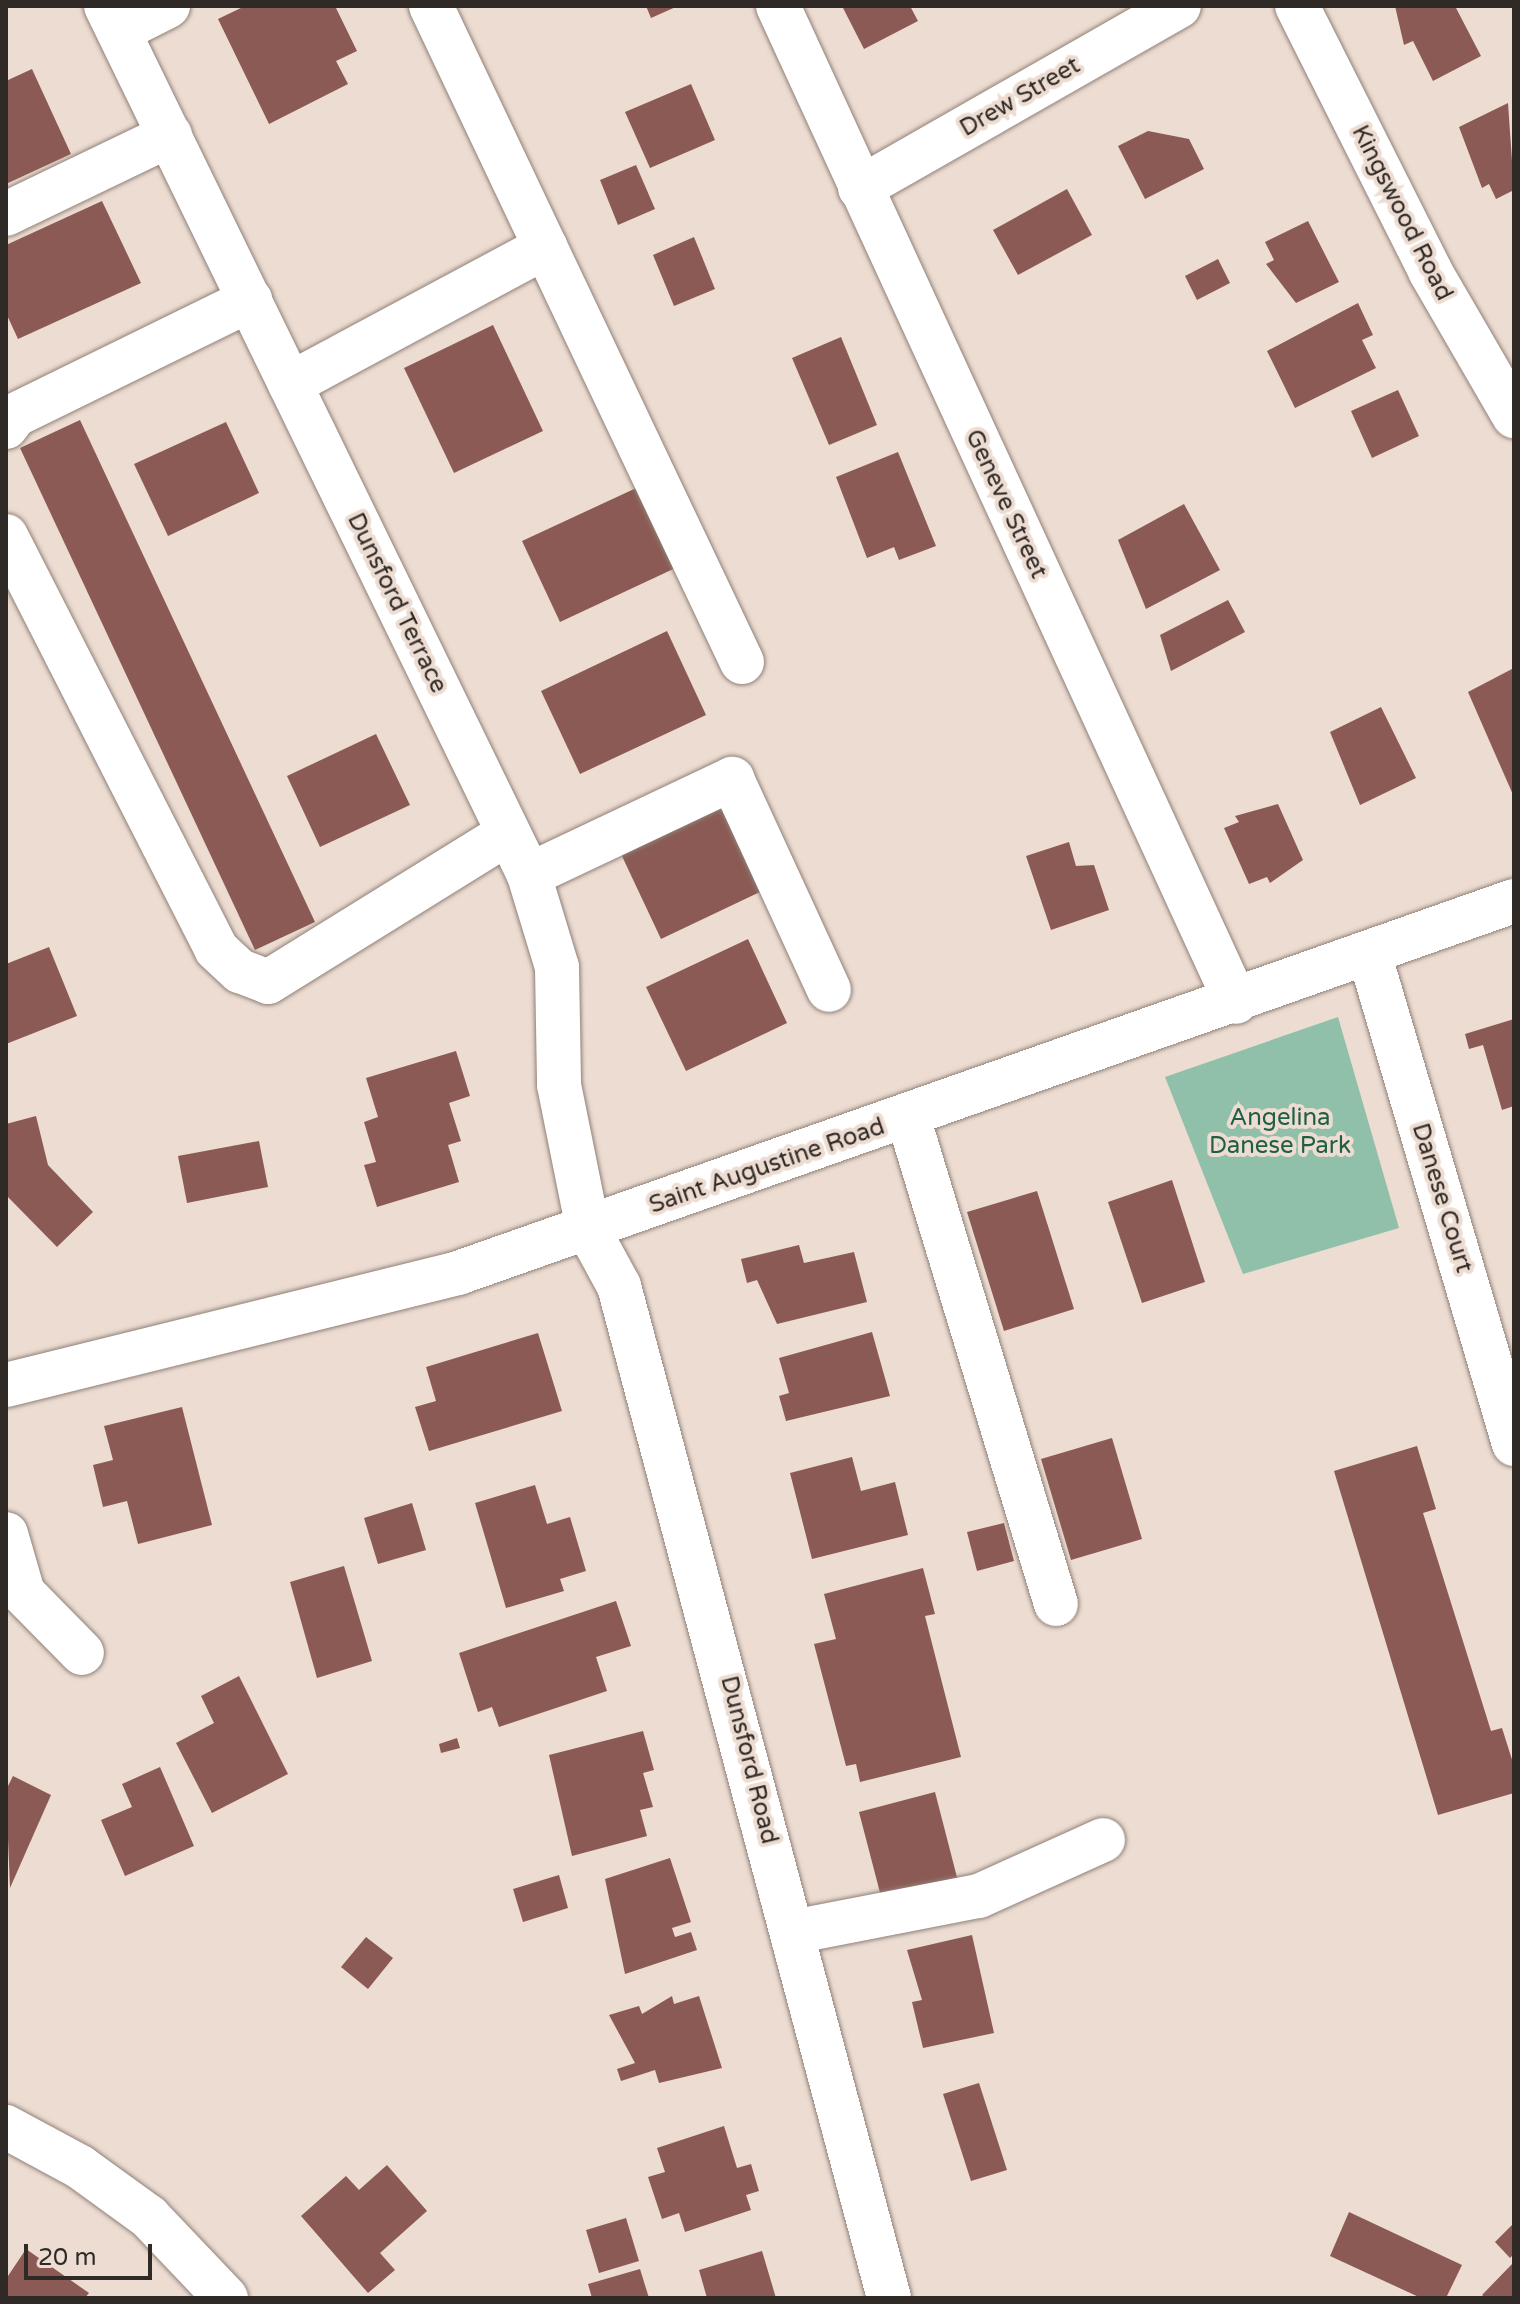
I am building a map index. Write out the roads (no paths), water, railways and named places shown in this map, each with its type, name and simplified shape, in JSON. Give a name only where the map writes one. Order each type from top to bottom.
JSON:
[{"type":"street","points":[[112,19],[168,6]]},
{"type":"street","points":[[431,6],[742,662]]},
{"type":"street","name":"Geneve Street","points":[[778,6],[1236,1002]]},
{"type":"street","name":"Drew Street","points":[[860,188],[1179,6]]},
{"type":"street","name":"Kingswood Road","points":[[1297,6],[1430,271],[1514,416]]},
{"type":"street","name":"Dunsford Terrace","points":[[112,19],[529,875],[557,967],[559,1085],[588,1229]]},
{"type":"street","points":[[6,214],[170,135]]},
{"type":"street","points":[[290,384],[546,247]]},
{"type":"street","points":[[6,427],[15,415],[250,300]]},
{"type":"street","points":[[6,536],[216,949],[240,971],[268,982],[508,833]]},
{"type":"street","points":[[529,875],[732,779],[829,990]]},
{"type":"street","name":"Saint Augustine Road","points":[[6,1385],[244,1330],[588,1229],[1514,901]]},
{"type":"street","name":"Danese Court","points":[[1369,953],[1514,1444]]},
{"type":"street","points":[[908,1117],[1056,1604]]},
{"type":"street","name":"Dunsford Road","points":[[588,1229],[619,1286],[889,2298]]},
{"type":"street","points":[[6,1534],[23,1593],[82,1653]]},
{"type":"street","points":[[793,1932],[979,1896],[1103,1840]]},
{"type":"street","points":[[6,2127],[80,2167],[149,2217],[226,2298]]},
{"type":"park label","name":"Angelina Danese Park","points":[[1280,1132]]}]
